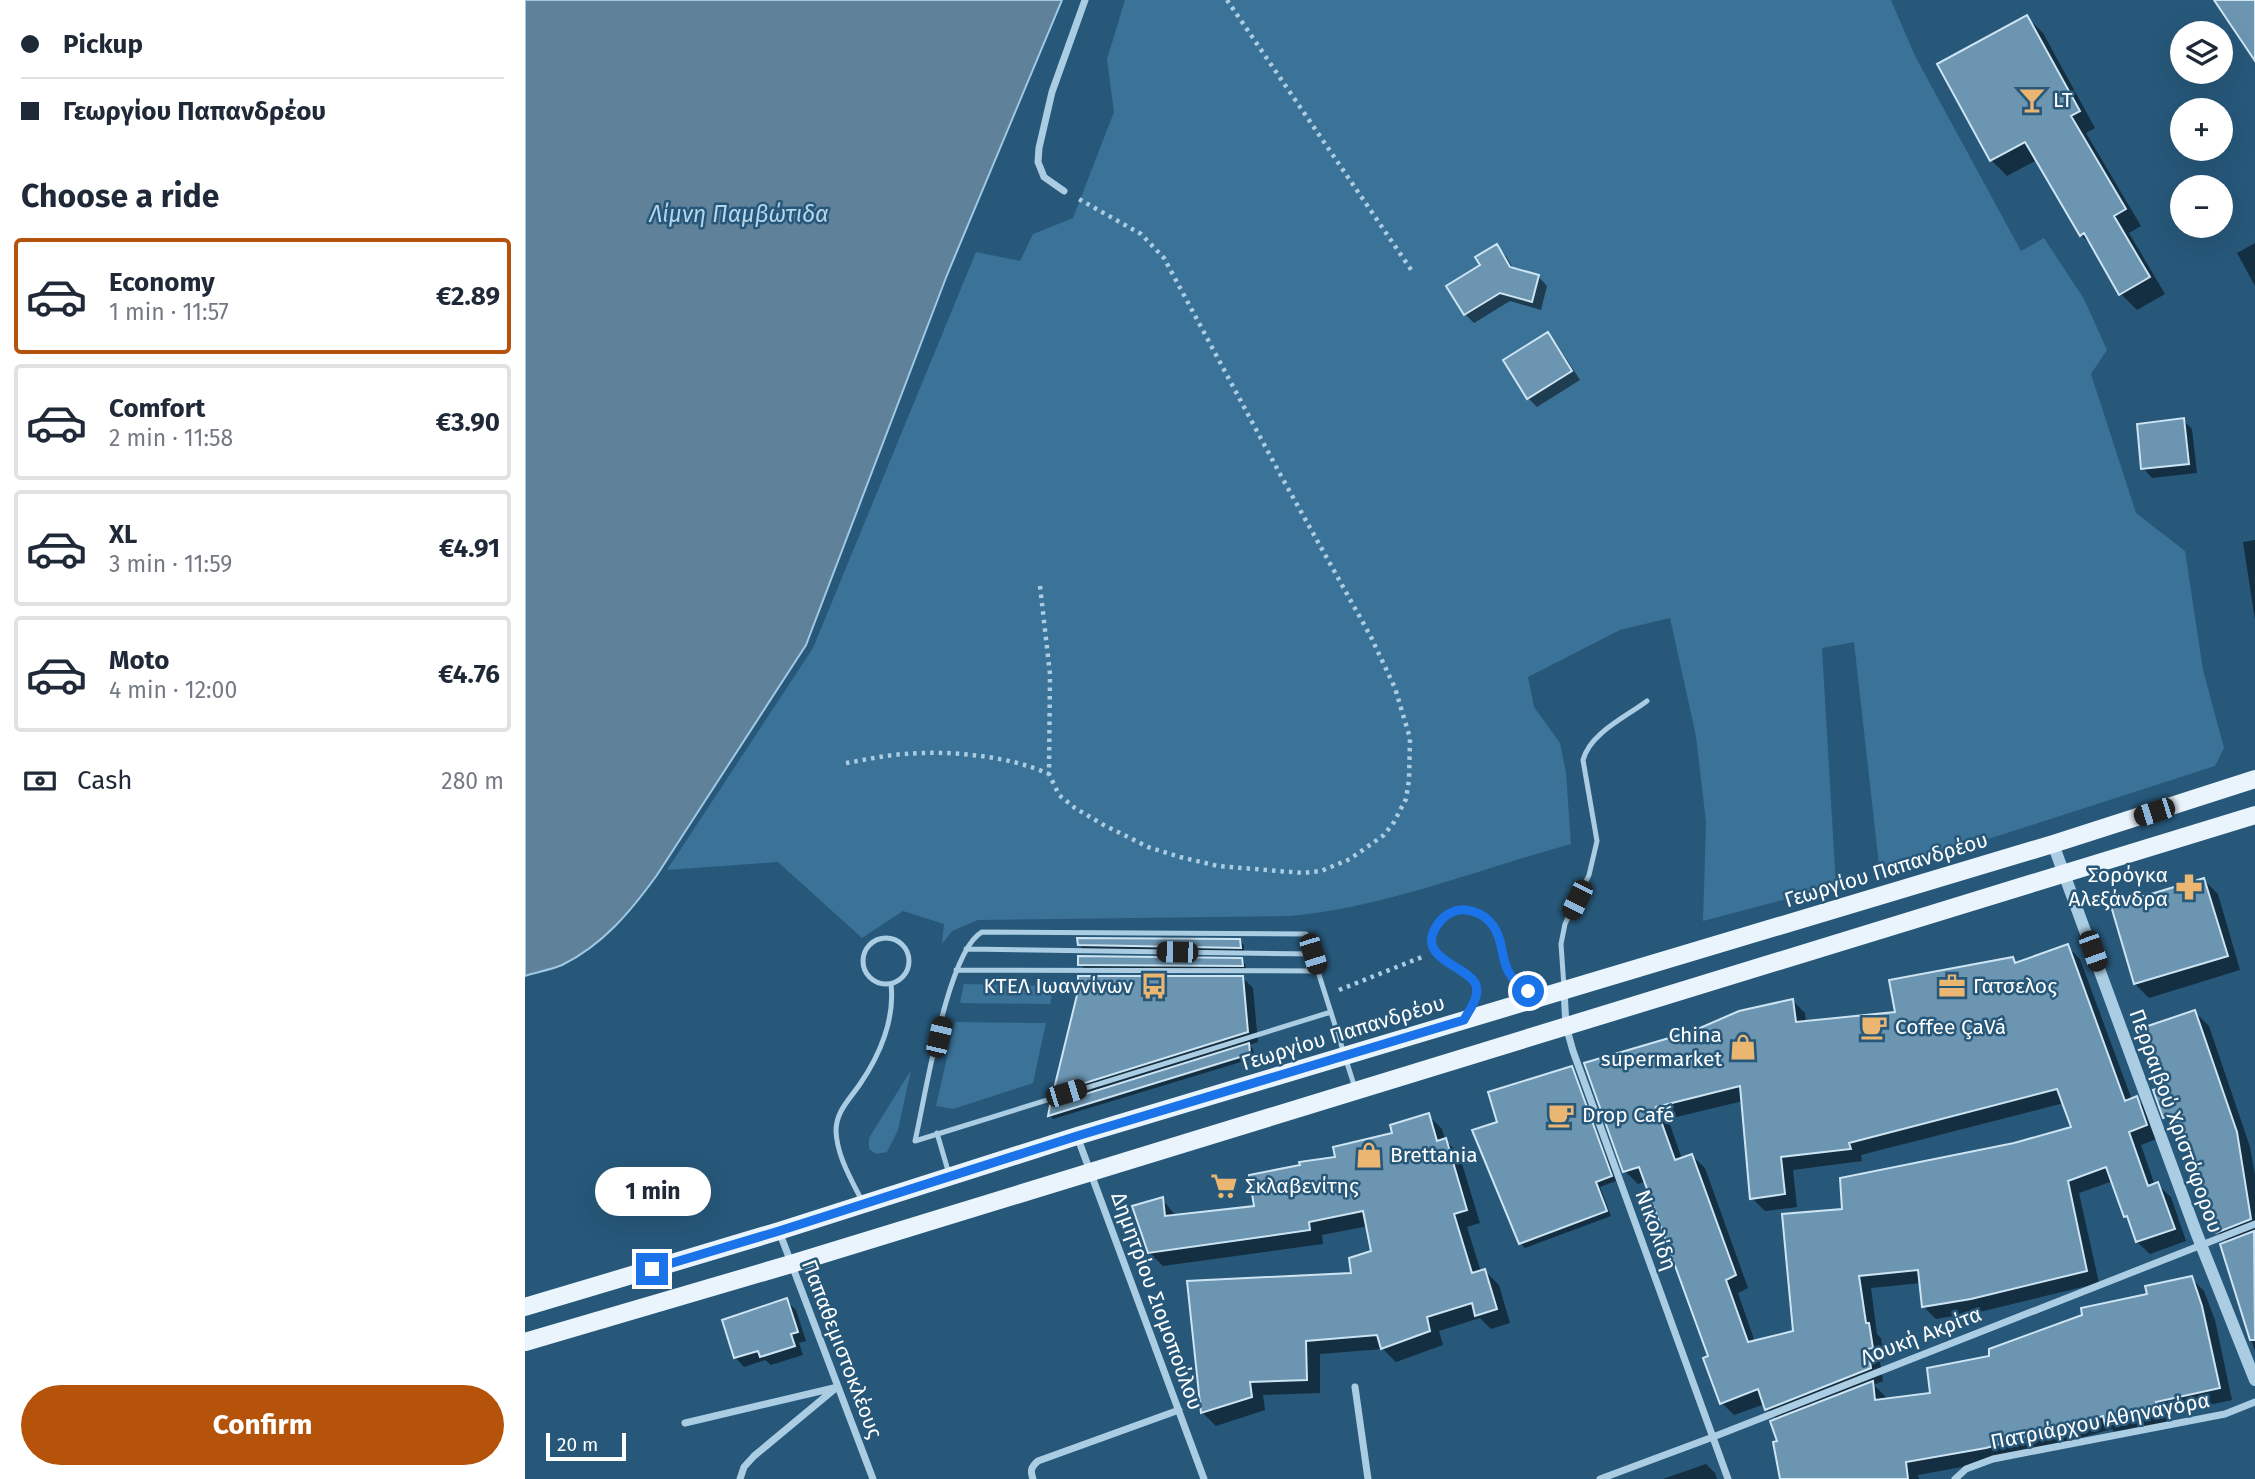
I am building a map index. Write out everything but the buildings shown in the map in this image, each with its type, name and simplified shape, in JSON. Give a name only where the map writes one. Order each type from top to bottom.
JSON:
[{"type":"main road","name":"Γεωργίου Παπανδρέου","points":[[525,1307],[779,1231],[1077,1136],[2053,844],[2255,779]]},
{"type":"main road","points":[[525,1342],[791,1264],[2255,815]]},
{"type":"street","points":[[1064,191],[1044,177],[1038,162],[1039,148],[1052,92],[1085,0]]},
{"type":"street","name":"Περραιβού Χριστόφορου","points":[[2053,844],[2255,1380]]},
{"type":"street","name":"Νικολίδη","points":[[1564,990],[1566,1026],[1573,1051],[1728,1479]]},
{"type":"street","name":"Δημητρίου Σιομοπούλου","points":[[1077,1136],[1204,1479]]},
{"type":"street","name":"Λουκή Ακρίτα","points":[[1600,1479],[2255,1224]]},
{"type":"street","name":"Παπαθεμιστοκλέους","points":[[779,1231],[873,1479]]},
{"type":"street","points":[[685,1423],[838,1387]]},
{"type":"street","points":[[740,1479],[744,1467],[754,1456],[838,1387]]},
{"type":"street","points":[[1355,1387],[1368,1479]]},
{"type":"street","name":"Πατριάρχου Αθηναγόρα","points":[[1955,1479],[1966,1469],[1993,1459],[2225,1414],[2255,1402]]},
{"type":"street","points":[[1033,1479],[1032,1466],[1038,1461],[1179,1410]]},
{"type":"lane","points":[[1564,990],[1561,944],[1565,924],[1589,875],[1597,841],[1583,760],[1585,752],[1594,739],[1647,701]]},
{"type":"lane","points":[[1464,1020],[1476,996],[1476,985],[1468,975],[1445,962],[1435,951],[1433,936],[1442,919],[1458,910],[1476,912],[1487,919],[1495,930],[1503,962],[1513,979],[1528,991],[1545,996]]},
{"type":"lane","points":[[1331,1012],[915,1141],[956,970],[966,949],[982,932],[1306,934],[1313,954],[1356,1090]]},
{"type":"lane","points":[[881,938],[893,938],[900,942],[909,958],[904,976],[891,984],[874,981],[863,966],[866,948],[881,938]]},
{"type":"lane","points":[[966,949],[1313,954]]},
{"type":"lane","points":[[956,970],[1318,971]]},
{"type":"lane","points":[[864,1203],[843,1162],[836,1127],[842,1110],[864,1079],[881,1047],[890,1015],[891,984]]},
{"type":"lane","points":[[937,1133],[949,1176]]},
{"type":"path","points":[[1227,0],[1412,271]]},
{"type":"path","points":[[1040,586],[1050,674],[1049,774],[1059,795],[1075,808],[1148,847],[1218,866],[1303,873],[1321,871],[1350,859],[1371,846],[1389,828],[1406,799],[1410,738],[1395,688],[1371,637],[1164,258],[1141,234],[1064,191]]},
{"type":"path","points":[[846,763],[906,754],[962,754],[1029,764],[1049,774]]},
{"type":"path","points":[[1326,995],[1435,951]]},
{"type":"shaded area","points":[[1125,0],[1891,0],[1915,56],[2021,251],[2044,238],[2084,299],[2107,350],[2091,374],[2136,513],[2185,551],[2203,670],[2224,748],[2215,766],[1880,874],[1854,642],[1822,648],[1836,886],[1703,921],[1706,822],[1696,736],[1670,618],[1620,630],[1528,677],[1534,707],[1560,743],[1566,773],[1571,844],[1361,905],[1289,916],[978,920],[952,931],[942,944],[944,924],[903,911],[862,938],[778,862],[667,870],[813,648],[976,252],[1020,261],[1033,234],[1073,218],[1114,112],[1107,59]]},
{"type":"shaded area","points":[[964,984],[1054,986],[1050,1004],[960,1003]]},
{"type":"shaded area","points":[[955,1022],[1046,1023],[1033,1083],[953,1109],[936,1106]]},
{"type":"shaded area","points":[[911,1070],[898,1130],[887,1152],[876,1154],[869,1149],[869,1138]]},
{"type":"water","name":"Λίμνη Παμβώτιδα","points":[[525,0],[1062,0],[947,275],[806,645],[657,875],[626,914],[603,937],[577,957],[557,967],[525,976]]},
{"type":"place","name":"LT","points":[[2032,100]]},
{"type":"place","name":"Σορόγκα Αλεξάνδρα","points":[[2189,887]]},
{"type":"place","name":"ΚΤΕΛ Ιωαννίνων","points":[[1154,986]]},
{"type":"place","name":"Γατσελος","points":[[1952,986]]},
{"type":"place","name":"Coffee ÇaVá","points":[[1874,1027]]},
{"type":"place","name":"China supermarket","points":[[1743,1047]]},
{"type":"place","name":"Drop Café","points":[[1561,1115]]},
{"type":"place","name":"Brettania","points":[[1369,1155]]},
{"type":"place","name":"Σκλαβενίτης","points":[[1224,1186]]},
{"type":"route","points":[[652,1269],[992,1162],[1464,1020],[1476,996],[1476,985],[1461,969],[1441,959],[1433,943],[1438,925],[1445,916],[1454,911],[1476,912],[1490,922],[1498,937],[1505,967],[1513,979],[1528,991]]}]
